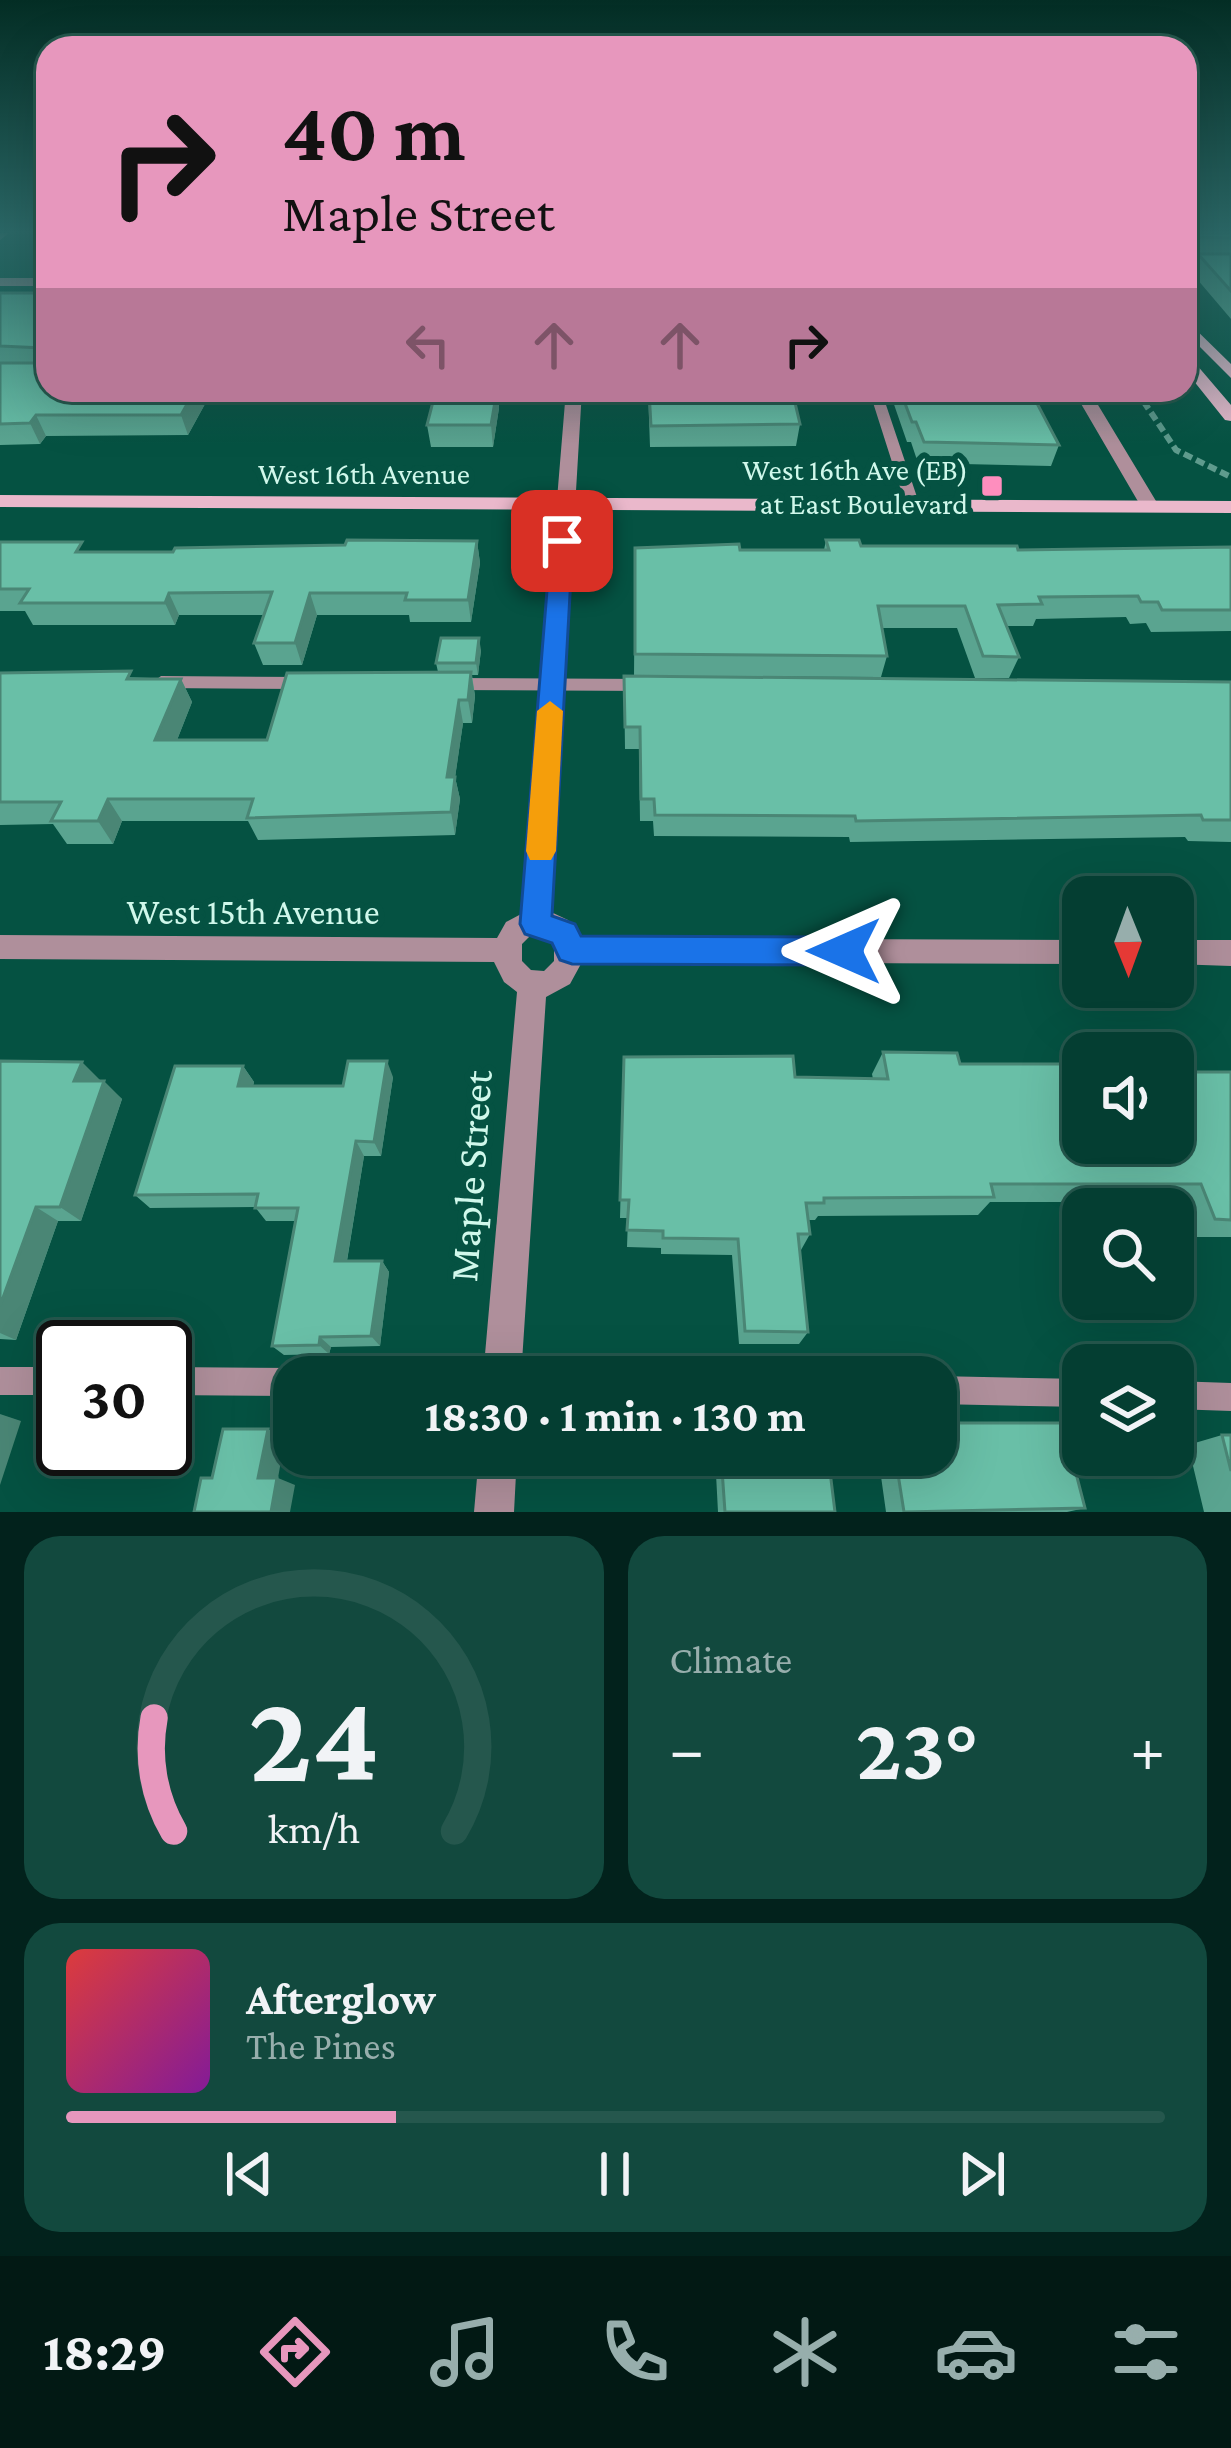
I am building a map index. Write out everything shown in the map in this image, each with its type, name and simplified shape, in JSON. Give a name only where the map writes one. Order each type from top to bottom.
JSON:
[{"type":"main road","points":[[1197,336],[1231,373]]},
{"type":"main road","points":[[1197,375],[1231,416]]},
{"type":"main road","name":"West 16th Avenue","points":[[0,501],[1231,507]]},
{"type":"street","points":[[536,924],[573,402]]},
{"type":"street","points":[[1088,402],[1150,506]]},
{"type":"street","points":[[536,924],[564,933],[572,950],[560,974],[532,983],[507,968],[505,950],[516,932],[536,924]]},
{"type":"street","name":"West 15th Avenue","points":[[0,947],[505,950]]},
{"type":"street","points":[[572,950],[1062,952]]},
{"type":"street","points":[[1194,952],[1231,952]]},
{"type":"street","name":"Maple Street","points":[[504,1356],[532,983]]},
{"type":"street","points":[[494,1512],[497,1476]]},
{"type":"lane","points":[[879,402],[913,506]]},
{"type":"lane","points":[[142,682],[333,683]]},
{"type":"lane","points":[[428,683],[680,685]]},
{"type":"lane","points":[[0,1381],[36,1381]]},
{"type":"lane","points":[[192,1381],[273,1382]]},
{"type":"lane","points":[[957,1391],[1062,1393]]},
{"type":"lane","points":[[1194,1395],[1231,1396]]},
{"type":"path","points":[[1144,402],[1176,450],[1231,477]]},
{"type":"building","points":[[0,304],[36,304],[36,348],[0,346]]},
{"type":"building","points":[[0,363],[36,363],[36,402],[188,402],[181,415],[36,415],[30,423],[0,424]]},
{"type":"building","points":[[433,402],[495,402],[491,425],[427,425]]},
{"type":"building","points":[[650,402],[795,402],[800,424],[651,426]]},
{"type":"building","points":[[904,402],[1036,402],[1059,445],[924,442]]},
{"type":"building","points":[[347,540],[477,541],[468,600],[405,600],[407,593],[310,593],[295,643],[254,643],[272,592],[169,593],[165,603],[20,603],[29,589],[0,589],[0,542],[82,542],[76,552],[173,552],[175,548],[345,545]]},
{"type":"building","points":[[826,540],[859,540],[861,546],[1017,546],[1018,550],[1231,547],[1231,610],[1162,610],[1158,602],[1141,602],[1138,596],[1039,597],[1042,604],[998,605],[1019,657],[983,656],[965,606],[878,606],[887,656],[635,654],[635,548],[739,544],[740,550],[829,550]]},
{"type":"building","points":[[441,638],[479,638],[476,663],[436,663]]},
{"type":"building","points":[[131,671],[127,679],[181,679],[155,740],[267,740],[287,673],[471,672],[468,700],[459,700],[447,777],[455,777],[451,812],[247,818],[253,799],[108,799],[98,821],[51,821],[61,802],[0,802],[0,673]]},
{"type":"building","points":[[624,676],[1231,682],[1231,820],[1203,820],[1201,815],[856,821],[855,816],[655,815],[654,799],[641,799],[640,727],[625,727]]},
{"type":"building","points":[[883,1052],[957,1053],[960,1064],[1062,1064],[1062,1164],[1194,1164],[1194,1072],[1231,1072],[1231,1220],[1215,1219],[1201,1184],[991,1184],[994,1197],[824,1198],[824,1203],[806,1203],[810,1234],[798,1234],[808,1332],[745,1331],[738,1239],[663,1238],[663,1231],[627,1230],[629,1200],[620,1200],[624,1057],[793,1056],[795,1077],[888,1079]]},
{"type":"building","points":[[0,1061],[82,1062],[74,1081],[104,1081],[60,1207],[36,1207],[0,1306]]},
{"type":"building","points":[[348,1061],[387,1061],[374,1142],[356,1141],[335,1261],[382,1261],[371,1336],[320,1337],[319,1345],[272,1346],[298,1208],[255,1208],[258,1194],[135,1195],[175,1066],[243,1066],[238,1086],[343,1086]]},
{"type":"building","points":[[957,1423],[1062,1423],[1062,1476],[1077,1476],[1085,1508],[904,1512],[898,1476],[957,1476]]},
{"type":"building","points":[[223,1429],[268,1429],[258,1478],[277,1478],[271,1512],[194,1512],[201,1478],[212,1478]]},
{"type":"building","points":[[1222,1435],[1231,1435],[1231,1471]]},
{"type":"building","points":[[722,1476],[831,1476],[835,1512],[725,1512]]},
{"type":"slow traffic","points":[[541,851],[550,711]]},
{"type":"place","name":"West 16th Ave (EB) at East Boulevard","points":[[992,486]]},
{"type":"route","points":[[562,541],[536,924],[564,933],[572,950],[844,951]]}]
